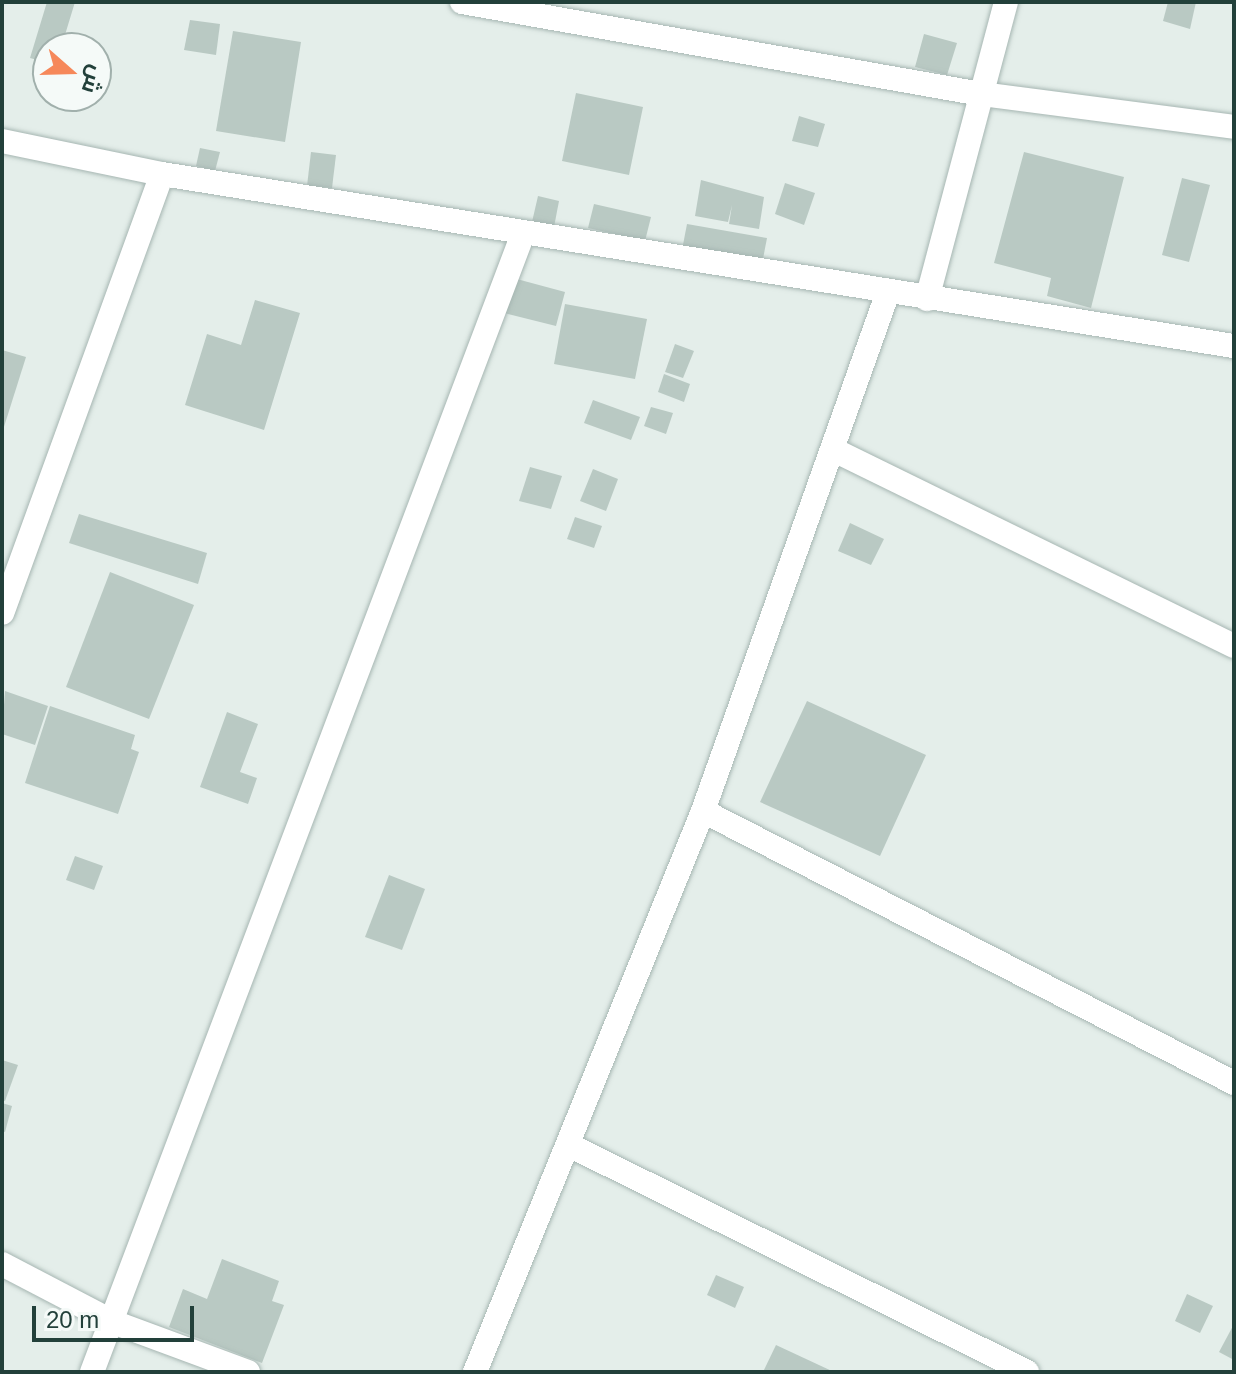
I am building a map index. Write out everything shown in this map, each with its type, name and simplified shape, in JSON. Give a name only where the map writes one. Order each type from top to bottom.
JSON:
[{"type":"street","points":[[462,2],[981,94],[1234,127]]},
{"type":"street","points":[[927,299],[1006,2]]},
{"type":"street","points":[[2,141],[162,174],[1234,346]]},
{"type":"street","points":[[2,613],[162,174]]},
{"type":"street","points":[[92,1372],[523,234]]},
{"type":"street","points":[[475,1372],[571,1146],[703,811],[836,451],[888,292]]},
{"type":"street","points":[[836,451],[1234,646]]},
{"type":"street","points":[[703,811],[1234,1083]]},
{"type":"street","points":[[571,1146],[1027,1372]]},
{"type":"street","points":[[2,1264],[113,1322],[248,1372]]},
{"type":"building","points":[[47,2],[75,2],[66,32],[38,32]]},
{"type":"building","points":[[1168,2],[1196,2],[1190,29],[1163,21]]},
{"type":"building","points":[[190,20],[220,24],[216,55],[184,50]]},
{"type":"building","points":[[233,31],[301,42],[285,142],[216,131]]},
{"type":"building","points":[[924,34],[957,43],[947,75],[915,67]]},
{"type":"building","points":[[576,93],[643,107],[629,175],[562,161]]},
{"type":"building","points":[[799,116],[825,124],[818,147],[792,141]]},
{"type":"building","points":[[200,148],[220,152],[215,171],[196,166]]},
{"type":"building","points":[[311,152],[336,155],[332,188],[307,186]]},
{"type":"building","points":[[1024,152],[1124,177],[1091,308],[1047,296],[1051,278],[994,263]]},
{"type":"building","points":[[1182,178],[1210,185],[1189,262],[1162,255]]},
{"type":"building","points":[[701,180],[764,197],[759,229],[729,224],[732,205],[728,222],[695,216]]},
{"type":"building","points":[[785,183],[815,193],[804,225],[775,214]]},
{"type":"building","points":[[538,196],[559,201],[554,227],[532,222]]},
{"type":"building","points":[[594,204],[651,217],[645,241],[588,228]]},
{"type":"building","points":[[687,224],[767,238],[762,264],[682,250]]},
{"type":"building","points":[[513,278],[565,292],[556,326],[504,313]]},
{"type":"building","points":[[255,300],[300,313],[264,430],[185,405],[207,334],[241,345]]},
{"type":"building","points":[[565,304],[647,319],[635,379],[554,364]]},
{"type":"building","points":[[675,344],[694,351],[683,378],[665,372]]},
{"type":"building","points":[[2,350],[26,357],[3,430],[2,430]]},
{"type":"building","points":[[664,374],[690,384],[684,402],[658,392]]},
{"type":"building","points":[[593,400],[640,417],[631,440],[584,423]]},
{"type":"building","points":[[651,407],[673,413],[666,434],[644,426]]},
{"type":"building","points":[[530,467],[562,476],[551,509],[519,501]]},
{"type":"building","points":[[593,469],[618,479],[606,511],[580,501]]},
{"type":"building","points":[[79,514],[207,553],[198,584],[69,543]]},
{"type":"building","points":[[575,517],[602,526],[594,548],[567,539]]},
{"type":"building","points":[[850,523],[884,539],[871,565],[838,551]]},
{"type":"building","points":[[110,572],[194,605],[149,719],[66,687]]},
{"type":"building","points":[[5,691],[48,706],[35,745],[2,734]]},
{"type":"building","points":[[807,701],[926,755],[880,856],[760,802]]},
{"type":"building","points":[[50,706],[135,735],[131,749],[139,752],[118,814],[25,783]]},
{"type":"building","points":[[227,712],[258,724],[240,772],[257,778],[248,804],[200,787]]},
{"type":"building","points":[[75,856],[103,866],[94,890],[66,880]]},
{"type":"building","points":[[389,875],[425,889],[402,950],[365,937]]},
{"type":"building","points":[[2,1060],[18,1065],[5,1101],[2,1100]]},
{"type":"building","points":[[2,1103],[12,1106],[5,1132],[2,1131]]},
{"type":"building","points":[[222,1259],[279,1281],[272,1301],[284,1305],[262,1363],[169,1327],[183,1289],[207,1299]]},
{"type":"building","points":[[716,1275],[744,1287],[735,1308],[707,1295]]},
{"type":"building","points":[[1187,1294],[1213,1306],[1200,1333],[1175,1321]]},
{"type":"building","points":[[1234,1324],[1234,1360],[1219,1352]]},
{"type":"building","points":[[776,1345],[834,1372],[763,1372]]}]
